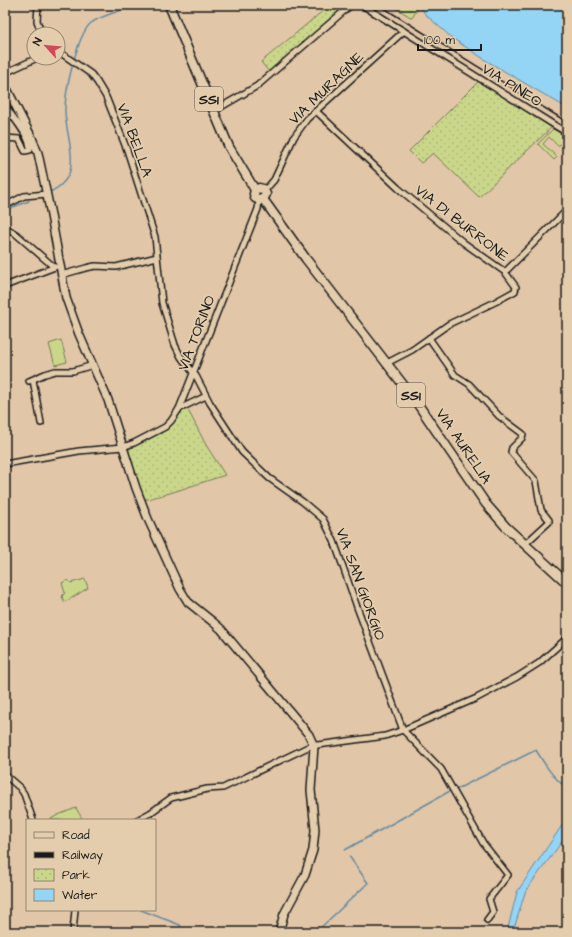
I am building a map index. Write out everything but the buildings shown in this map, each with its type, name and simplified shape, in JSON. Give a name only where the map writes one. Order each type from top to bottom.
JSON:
[{"type":"main road","name":"VIA AURELIA","points":[[169,5],[229,146],[255,190],[254,196],[261,200],[419,405],[486,504],[506,527],[567,583]]},
{"type":"main road","points":[[5,87],[16,106],[38,153],[57,266],[61,275],[66,298],[79,334],[108,400],[136,488],[180,589],[188,602],[214,622],[221,630],[296,718],[309,735],[314,746],[311,790],[315,830],[313,850],[306,875],[284,914],[280,923],[279,932]]},
{"type":"main road","points":[[255,190],[261,188],[265,190],[266,196],[261,200]]},
{"type":"street","points":[[38,5],[37,21],[39,26]]},
{"type":"street","points":[[214,111],[257,86],[351,5]]},
{"type":"street","name":"VIA PINEO","points":[[362,5],[567,133]]},
{"type":"street","name":"VIA MURAGNE","points":[[265,190],[274,180],[299,129],[316,111],[404,31]]},
{"type":"street","name":"VIA BELLA","points":[[66,55],[91,74],[106,97],[127,150],[155,237],[162,303],[170,332],[181,357],[193,372]]},
{"type":"street","points":[[5,73],[26,63]]},
{"type":"street","points":[[5,138],[19,139],[25,151],[30,150],[31,148],[27,138],[7,110],[16,106]]},
{"type":"street","name":"VIA DI BURRONE","points":[[316,111],[398,188],[464,243],[505,272],[516,286],[515,291],[449,324],[387,364]]},
{"type":"street","points":[[5,206],[24,196],[46,194]]},
{"type":"street","name":"VIA TORINO","points":[[5,464],[79,452],[123,447],[134,444],[165,427],[171,421],[179,409],[261,200]]},
{"type":"street","points":[[505,272],[567,210]]},
{"type":"street","points":[[5,227],[57,266]]},
{"type":"street","points":[[61,275],[95,266],[116,267],[157,257]]},
{"type":"street","points":[[5,286],[57,266]]},
{"type":"street","points":[[429,338],[455,375],[469,384],[499,416],[521,432],[523,436],[512,448],[511,452],[536,481],[541,510],[549,520],[549,522],[525,544]]},
{"type":"street","points":[[41,423],[31,381],[55,371],[73,371],[93,365]]},
{"type":"street","name":"VIA SAN GIORGIO","points":[[193,372],[206,396],[242,452],[269,478],[303,502],[323,519],[334,541],[403,730]]},
{"type":"street","points":[[179,409],[206,396]]},
{"type":"street","points":[[139,819],[171,798],[207,789],[223,788],[310,746],[385,736],[403,730],[477,698],[517,677],[539,663],[567,638]]},
{"type":"street","points":[[403,730],[441,769],[486,848],[508,875],[489,899],[493,912],[487,920]]},
{"type":"street","points":[[5,775],[20,788],[24,794],[33,819]]},
{"type":"street","points":[[73,932],[76,911]]},
{"type":"green space","points":[[330,5],[349,5],[269,72],[261,62]]},
{"type":"green space","points":[[391,5],[420,5],[412,18]]},
{"type":"green space","points":[[479,81],[552,127],[479,197],[433,153],[421,163],[409,151]]},
{"type":"green space","points":[[553,129],[567,137],[558,146],[549,137],[543,144],[557,157],[554,160],[538,144]]},
{"type":"green space","points":[[61,340],[67,362],[55,365],[49,344]]},
{"type":"green space","points":[[187,408],[206,445],[225,475],[144,500],[126,449],[144,442],[162,432],[182,411]]},
{"type":"green space","points":[[85,579],[88,588],[64,602],[62,596],[65,593],[62,583],[68,580],[71,583]]},
{"type":"green space","points":[[76,808],[82,819],[51,819]]},
{"type":"water","points":[[420,5],[567,5],[567,108],[487,61],[452,38],[425,14]]},
{"type":"water","points":[[567,818],[567,835],[527,889],[513,932],[507,932],[517,892]]},
{"type":"waterway","points":[[50,192],[61,185],[68,176],[71,166],[70,144],[65,110],[73,64],[81,39],[86,29],[95,20],[137,5]]},
{"type":"waterway","points":[[5,210],[29,201]]},
{"type":"waterway","points":[[457,789],[536,750],[553,776],[567,788]]},
{"type":"waterway","points":[[345,850],[450,791]]},
{"type":"waterway","points":[[316,932],[368,883],[349,856]]},
{"type":"waterway","points":[[144,911],[180,925],[181,928],[198,932]]},
{"type":"railway","points":[[379,5],[567,122]]}]
